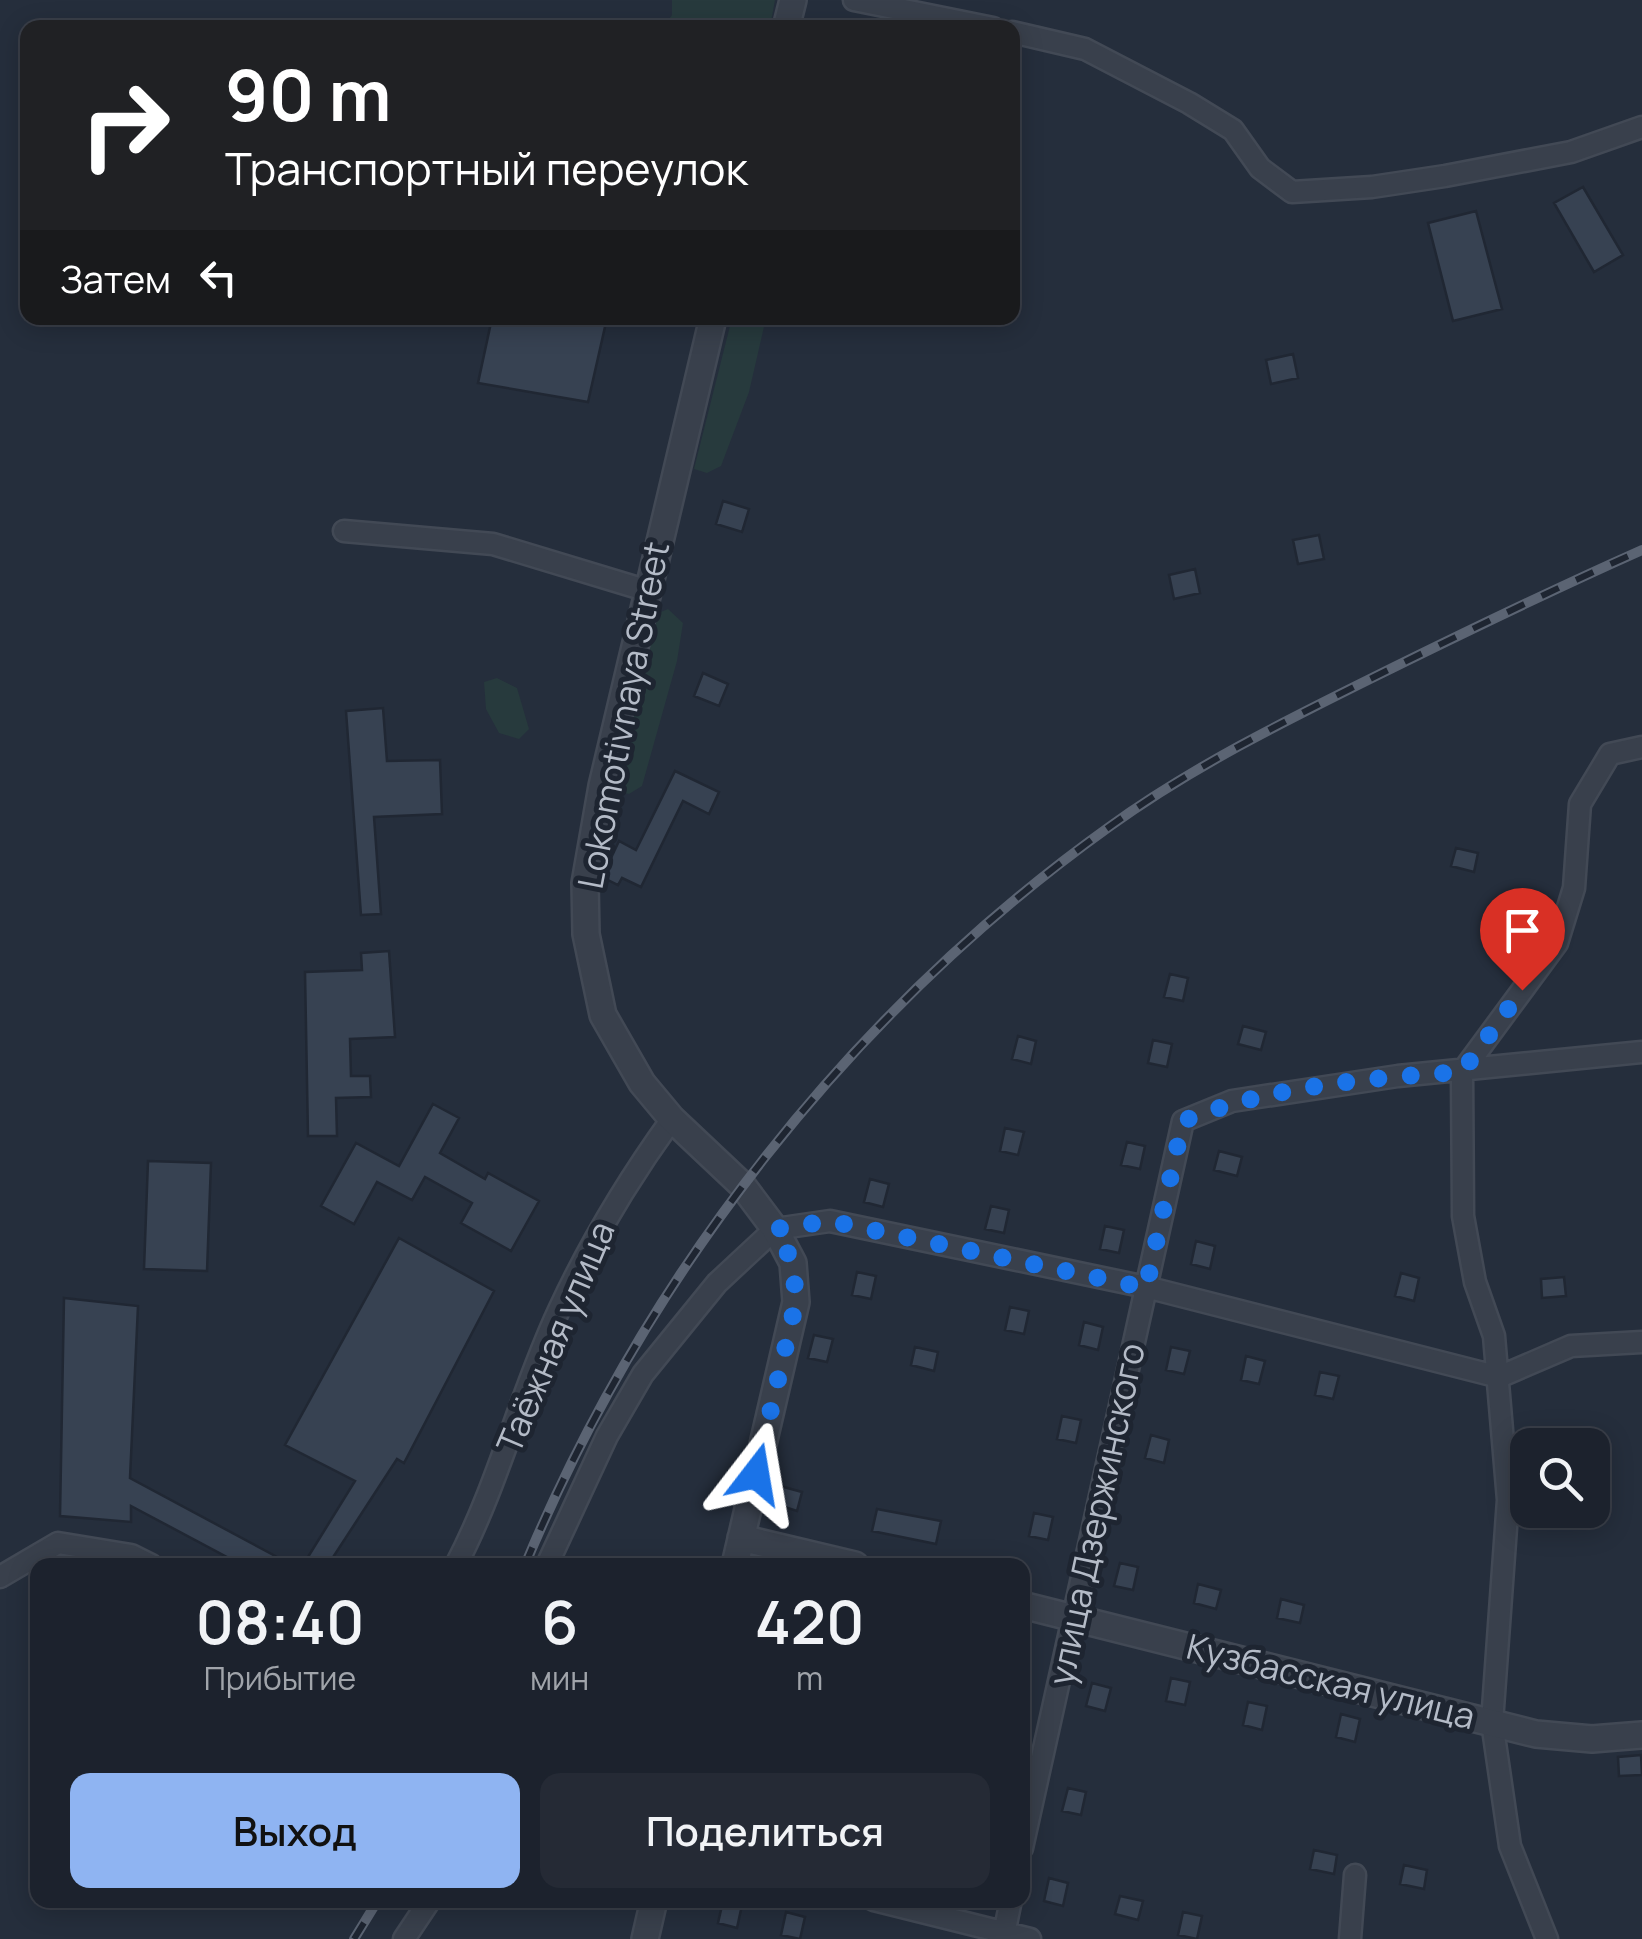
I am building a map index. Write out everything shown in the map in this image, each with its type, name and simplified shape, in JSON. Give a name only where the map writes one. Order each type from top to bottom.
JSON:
[{"type":"street","points":[[854,0],[953,20]]},
{"type":"street","points":[[1020,34],[1085,49],[1189,103],[1233,130],[1260,168],[1292,192],[1372,188],[1445,176],[1571,152],[1642,128]]},
{"type":"street","name":"Lokomotivnaya Street","points":[[711,325],[645,590],[592,832],[585,883],[586,934],[603,1015],[642,1083],[672,1119],[742,1186],[775,1229],[793,1263],[796,1302],[737,1558]]},
{"type":"street","points":[[344,531],[494,544],[645,590]]},
{"type":"street","points":[[1547,1939],[1510,1846],[1492,1722],[1508,1500],[1494,1336],[1475,1282],[1463,1216],[1462,1072],[1557,943],[1574,888],[1580,804],[1610,754],[1642,747]]},
{"type":"street","points":[[1462,1072],[1642,1052]]},
{"type":"street","name":"улица Дзержинского","points":[[1030,1812],[1183,1121],[1232,1102],[1398,1076],[1462,1072]]},
{"type":"street","name":"Таёжная улица","points":[[460,1558],[480,1518],[558,1312],[615,1198],[672,1119]]},
{"type":"street","points":[[550,1558],[598,1454],[642,1374],[718,1283],[775,1229],[830,1221],[1146,1288],[1499,1377],[1571,1346],[1642,1342]]},
{"type":"street","points":[[741,1538],[825,1558]]},
{"type":"street","points":[[33,1558],[58,1543],[138,1558]]},
{"type":"street","points":[[0,1578],[30,1560]]},
{"type":"street","name":"Кузбасская улица","points":[[1030,1607],[1536,1734],[1592,1740],[1642,1735]]},
{"type":"street","points":[[1350,1939],[1355,1875]]},
{"type":"street","points":[[404,1939],[425,1908]]},
{"type":"street","points":[[645,1939],[652,1908]]},
{"type":"street","points":[[903,1908],[1003,1936],[1030,1939]]},
{"type":"street","points":[[1003,1936],[1009,1908]]},
{"type":"shaded area","points":[[672,0],[775,0],[771,20],[668,20]]},
{"type":"shaded area","points":[[730,325],[764,325],[749,392],[721,466],[707,473],[694,469]]},
{"type":"shaded area","points":[[668,609],[683,623],[677,661],[642,786],[629,794],[602,786],[639,621]]},
{"type":"shaded area","points":[[497,678],[517,688],[529,729],[519,739],[499,733],[486,709],[484,682]]},
{"type":"building","points":[[1583,187],[1623,255],[1594,272],[1554,203]]},
{"type":"building","points":[[1476,211],[1502,309],[1453,321],[1428,223]]},
{"type":"building","points":[[490,325],[605,325],[588,402],[478,383]]},
{"type":"building","points":[[1293,354],[1298,378],[1271,384],[1266,360]]},
{"type":"building","points":[[723,501],[749,509],[742,532],[716,524]]},
{"type":"building","points":[[1319,535],[1324,559],[1298,564],[1293,540]]},
{"type":"building","points":[[1195,569],[1200,593],[1174,599],[1169,575]]},
{"type":"building","points":[[703,673],[728,684],[719,706],[694,696]]},
{"type":"building","points":[[383,708],[387,761],[440,760],[442,814],[374,817],[381,914],[361,915],[346,711]]},
{"type":"building","points":[[675,771],[719,792],[709,814],[683,801],[641,887],[622,878],[618,885],[602,877],[619,841],[636,850]]},
{"type":"building","points":[[1456,848],[1478,853],[1474,872],[1451,866]]},
{"type":"building","points":[[389,951],[395,1037],[350,1039],[351,1076],[370,1076],[371,1097],[336,1098],[337,1136],[308,1136],[305,972],[362,970],[361,953]]},
{"type":"building","points":[[1170,974],[1188,978],[1183,1001],[1164,997]]},
{"type":"building","points":[[1243,1026],[1266,1032],[1261,1050],[1238,1044]]},
{"type":"building","points":[[1018,1036],[1036,1041],[1031,1064],[1012,1059]]},
{"type":"building","points":[[1153,1040],[1172,1044],[1167,1067],[1148,1063]]},
{"type":"building","points":[[433,1104],[459,1118],[440,1153],[485,1179],[488,1173],[539,1201],[511,1251],[461,1223],[472,1203],[425,1177],[412,1200],[377,1182],[354,1224],[321,1206],[356,1143],[399,1166]]},
{"type":"building","points":[[1005,1128],[1024,1132],[1018,1155],[1000,1151]]},
{"type":"building","points":[[1127,1142],[1145,1146],[1140,1169],[1121,1165]]},
{"type":"building","points":[[1219,1151],[1242,1157],[1237,1176],[1214,1170]]},
{"type":"building","points":[[148,1161],[211,1163],[207,1271],[144,1269]]},
{"type":"building","points":[[870,1179],[889,1184],[883,1207],[864,1202]]},
{"type":"building","points":[[991,1206],[1009,1210],[1004,1233],[985,1229]]},
{"type":"building","points":[[1105,1226],[1124,1230],[1119,1253],[1100,1249]]},
{"type":"building","points":[[399,1238],[494,1291],[404,1463],[397,1459],[333,1558],[307,1558],[355,1481],[285,1445]]},
{"type":"building","points":[[1196,1241],[1215,1246],[1210,1269],[1191,1264]]},
{"type":"building","points":[[857,1272],[876,1276],[871,1299],[852,1295]]},
{"type":"building","points":[[1401,1273],[1419,1278],[1414,1301],[1395,1296]]},
{"type":"building","points":[[1564,1277],[1566,1296],[1542,1298],[1541,1279]]},
{"type":"building","points":[[64,1298],[138,1306],[130,1478],[279,1558],[229,1558],[131,1506],[131,1522],[60,1516]]},
{"type":"building","points":[[1010,1307],[1029,1311],[1024,1334],[1005,1330]]},
{"type":"building","points":[[1084,1322],[1103,1327],[1098,1350],[1079,1345]]},
{"type":"building","points":[[814,1335],[833,1339],[827,1362],[808,1358]]},
{"type":"building","points":[[915,1347],[938,1352],[934,1371],[911,1365]]},
{"type":"building","points":[[1171,1347],[1190,1351],[1184,1374],[1166,1370]]},
{"type":"building","points":[[1246,1356],[1265,1361],[1259,1384],[1241,1380]]},
{"type":"building","points":[[1320,1372],[1339,1376],[1333,1399],[1315,1395]]},
{"type":"building","points":[[1062,1416],[1081,1420],[1076,1443],[1057,1439]]},
{"type":"building","points":[[1151,1435],[1169,1440],[1164,1463],[1145,1458]]},
{"type":"building","points":[[780,1486],[802,1492],[797,1511],[775,1504]]},
{"type":"building","points":[[877,1509],[941,1521],[936,1544],[872,1531]]},
{"type":"building","points":[[1034,1513],[1053,1517],[1048,1540],[1029,1536]]},
{"type":"building","points":[[1120,1563],[1138,1567],[1133,1590],[1114,1586]]},
{"type":"building","points":[[1198,1584],[1221,1590],[1216,1609],[1194,1603]]},
{"type":"building","points":[[1281,1599],[1304,1605],[1300,1623],[1277,1618]]},
{"type":"building","points":[[1171,1678],[1190,1682],[1185,1705],[1166,1701]]},
{"type":"building","points":[[1092,1683],[1111,1688],[1105,1711],[1086,1706]]},
{"type":"building","points":[[1248,1702],[1267,1706],[1262,1730],[1243,1725]]},
{"type":"building","points":[[1341,1714],[1360,1719],[1355,1742],[1336,1737]]},
{"type":"building","points":[[1641,1755],[1642,1775],[1619,1776],[1618,1757]]},
{"type":"building","points":[[1068,1788],[1086,1792],[1081,1815],[1062,1811]]},
{"type":"building","points":[[1314,1850],[1337,1855],[1334,1874],[1310,1869]]},
{"type":"building","points":[[1404,1865],[1427,1870],[1424,1889],[1400,1884]]},
{"type":"building","points":[[1049,1878],[1068,1883],[1063,1906],[1044,1901]]},
{"type":"building","points":[[1120,1896],[1143,1901],[1138,1920],[1115,1914]]},
{"type":"building","points":[[721,1908],[741,1908],[737,1928],[718,1923]]},
{"type":"building","points":[[786,1912],[805,1917],[800,1939],[781,1935]]},
{"type":"building","points":[[1183,1912],[1202,1916],[1197,1939],[1178,1935]]},
{"type":"railway","points":[[528,1558],[575,1457],[632,1352],[696,1252],[766,1156],[843,1064],[926,979],[1015,900],[1109,827],[1238,746],[1642,550]]},
{"type":"railway","points":[[354,1939],[373,1908]]},
{"type":"route","points":[[756,1474],[796,1302],[793,1263],[775,1229],[830,1221],[1146,1288],[1183,1121],[1232,1102],[1398,1076],[1462,1072],[1522,990]]}]
